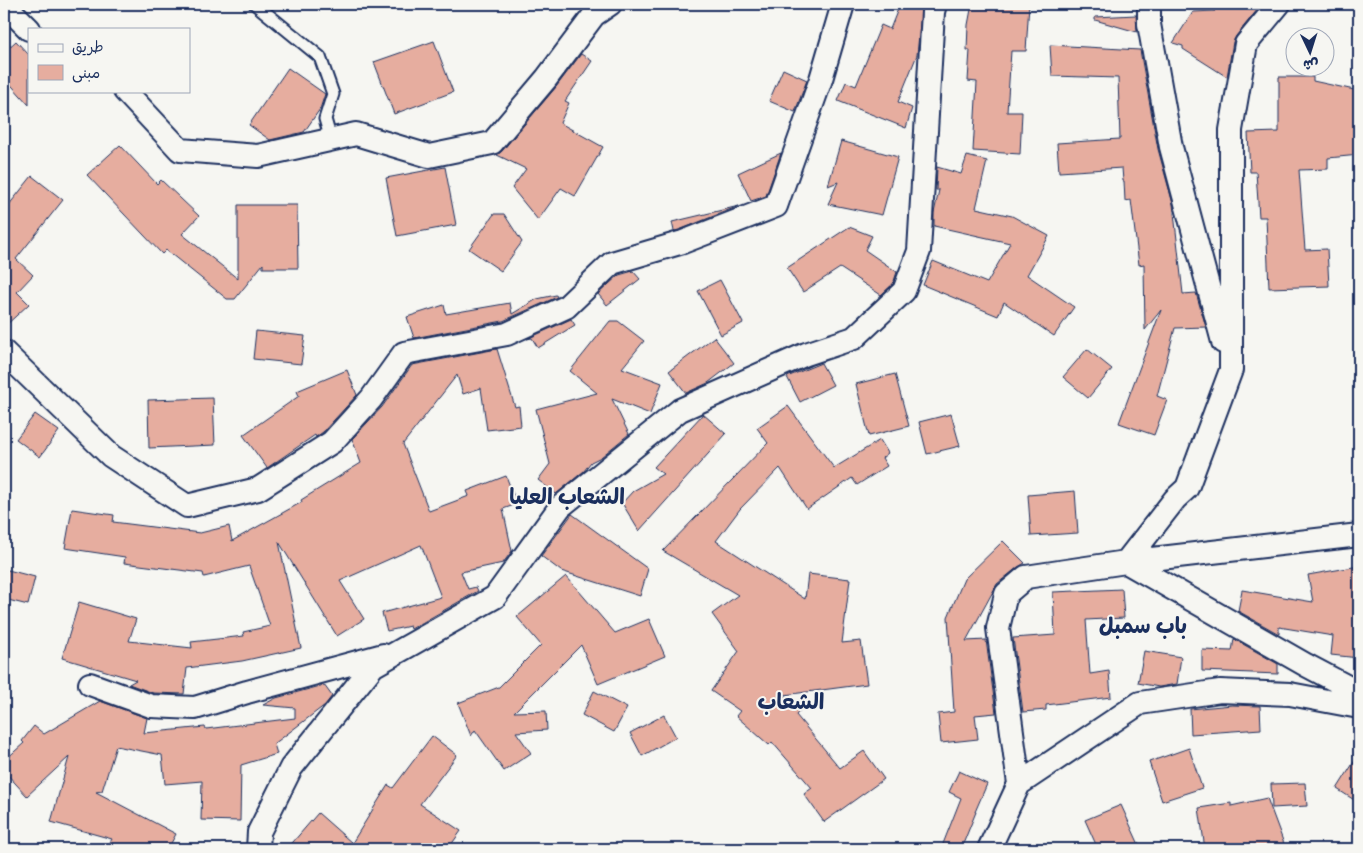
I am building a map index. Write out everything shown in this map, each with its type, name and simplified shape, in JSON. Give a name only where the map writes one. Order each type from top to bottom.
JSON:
[{"type":"street","points":[[4,4],[28,28]]},
{"type":"street","points":[[126,92],[180,150],[258,156],[356,134],[429,156],[492,143],[546,79],[594,15],[610,4]]},
{"type":"street","points":[[4,352],[111,456],[187,506],[258,489],[332,442],[371,399],[404,353],[507,334],[566,307],[612,263],[683,242],[776,206],[821,79],[843,4]]},
{"type":"street","points":[[258,849],[259,832],[291,768],[372,666],[495,597],[560,507],[680,410],[806,354],[854,338],[904,291],[919,250],[935,4]]},
{"type":"street","points":[[1149,4],[1149,24],[1171,147],[1231,370]]},
{"type":"street","points":[[1126,562],[1175,499],[1187,488],[1231,370],[1231,130],[1246,44],[1279,4]]},
{"type":"street","points":[[989,849],[1018,784],[998,628],[1006,594],[1026,577],[1126,562],[1359,535]]},
{"type":"street","points":[[1126,562],[1306,665],[1359,692]]},
{"type":"street","points":[[90,684],[151,706],[195,708],[400,651]]},
{"type":"street","points":[[1018,784],[1140,703],[1220,691],[1290,694],[1359,706]]},
{"type":"lane","points":[[255,4],[320,56],[333,94],[325,119],[331,140]]},
{"type":"building","points":[[900,4],[922,4],[917,55],[898,102],[912,108],[906,128],[838,101],[846,82],[856,86],[881,25],[890,29]]},
{"type":"building","points":[[972,4],[1029,4],[1026,51],[1011,51],[1007,112],[1022,112],[1020,154],[973,151],[977,82],[968,81],[970,50],[967,50],[968,25]]},
{"type":"building","points":[[1205,4],[1262,4],[1233,42],[1227,77],[1183,49],[1183,46],[1173,43],[1193,12],[1215,11]]},
{"type":"building","points":[[1136,15],[1137,32],[1095,20],[1095,17]]},
{"type":"building","points":[[16,41],[28,54],[29,105],[4,77],[4,52]]},
{"type":"building","points":[[434,41],[453,92],[394,114],[374,62]]},
{"type":"building","points":[[1050,45],[1140,50],[1158,149],[1173,204],[1183,294],[1196,293],[1206,327],[1175,328],[1157,396],[1167,400],[1154,435],[1119,423],[1161,310],[1145,330],[1144,264],[1139,265],[1131,200],[1125,201],[1122,168],[1059,172],[1057,143],[1120,139],[1118,78],[1052,76]]},
{"type":"building","points":[[581,54],[592,61],[565,101],[569,103],[560,123],[603,147],[575,196],[561,188],[538,220],[512,188],[526,169],[497,155],[556,87]]},
{"type":"building","points":[[288,68],[325,94],[320,109],[304,132],[270,140],[249,125]]},
{"type":"building","points":[[783,69],[807,80],[795,112],[769,101]]},
{"type":"building","points":[[1279,77],[1313,78],[1313,81],[1359,91],[1359,155],[1328,158],[1328,169],[1299,170],[1305,250],[1327,249],[1329,286],[1269,288],[1266,217],[1259,217],[1256,172],[1250,172],[1248,133],[1279,132]]},
{"type":"building","points":[[841,141],[898,157],[882,215],[828,204],[838,182],[828,186]]},
{"type":"building","points":[[120,145],[157,184],[161,180],[199,216],[182,234],[238,279],[238,205],[297,205],[298,268],[263,268],[263,264],[235,299],[227,299],[166,250],[162,254],[87,175]]},
{"type":"building","points":[[781,153],[766,196],[751,201],[738,173]]},
{"type":"building","points":[[967,156],[987,161],[976,208],[1012,216],[1049,236],[1027,275],[1074,307],[1054,336],[1004,302],[998,316],[923,285],[933,261],[987,283],[1010,243],[934,226],[934,213],[939,190],[936,190],[937,167],[961,174]]},
{"type":"building","points":[[445,167],[456,225],[397,236],[386,178]]},
{"type":"building","points":[[32,176],[63,200],[16,259],[33,275],[17,292],[29,304],[4,327],[4,211]]},
{"type":"building","points":[[739,206],[679,230],[674,231],[672,222]]},
{"type":"building","points":[[494,214],[504,214],[522,242],[501,271],[469,249]]},
{"type":"building","points":[[849,227],[872,236],[865,250],[897,272],[893,284],[881,295],[840,268],[803,292],[787,268]]},
{"type":"building","points":[[633,271],[640,279],[607,305],[598,294],[619,275]]},
{"type":"building","points":[[720,280],[743,323],[721,335],[698,291]]},
{"type":"building","points":[[556,295],[557,297],[503,321],[414,338],[407,317],[444,305],[446,314],[510,303],[512,314],[537,299]]},
{"type":"building","points":[[571,319],[575,325],[538,348],[532,338],[527,339]]},
{"type":"building","points":[[610,321],[618,321],[644,341],[622,368],[662,383],[650,414],[612,399],[629,434],[601,457],[591,462],[584,471],[556,494],[538,480],[550,464],[536,409],[597,393],[570,371]]},
{"type":"building","points":[[256,331],[305,336],[301,364],[253,359]]},
{"type":"building","points":[[714,337],[734,363],[708,383],[686,393],[669,371]]},
{"type":"building","points":[[497,349],[515,407],[519,406],[521,426],[487,430],[481,388],[463,394],[457,375],[403,444],[429,511],[469,496],[467,491],[506,476],[517,504],[503,509],[512,551],[503,563],[461,572],[468,589],[476,587],[478,591],[411,629],[410,626],[387,631],[382,613],[441,597],[421,545],[340,581],[364,619],[337,636],[279,542],[301,648],[242,661],[187,668],[184,694],[153,693],[129,684],[136,680],[62,658],[79,602],[136,619],[129,641],[192,648],[191,642],[244,636],[243,632],[270,626],[249,566],[204,577],[203,573],[124,563],[125,557],[65,548],[72,509],[114,515],[113,522],[200,533],[229,526],[232,541],[302,502],[301,500],[361,463],[352,439],[382,407],[412,365]]},
{"type":"building","points":[[1087,349],[1112,369],[1088,398],[1063,377]]},
{"type":"building","points":[[821,363],[833,385],[800,402],[787,377]]},
{"type":"building","points":[[347,370],[357,395],[323,432],[316,437],[315,435],[267,468],[243,435],[299,396],[297,391]]},
{"type":"building","points":[[895,374],[909,426],[869,436],[856,384]]},
{"type":"building","points":[[213,398],[215,445],[149,448],[148,400]]},
{"type":"building","points":[[788,406],[834,468],[880,440],[888,453],[882,458],[887,466],[857,485],[852,478],[807,509],[780,468],[740,509],[716,541],[805,599],[808,574],[850,579],[842,643],[861,641],[867,684],[784,695],[801,709],[796,715],[840,768],[864,751],[884,779],[824,822],[804,794],[812,788],[772,742],[769,745],[736,716],[740,711],[711,691],[739,651],[712,614],[738,595],[663,551],[768,443],[757,428]]},
{"type":"building","points":[[35,414],[59,431],[40,457],[16,439]]},
{"type":"building","points":[[703,414],[726,434],[639,531],[622,503],[633,491],[663,474],[654,467]]},
{"type":"building","points":[[951,414],[960,446],[927,454],[919,422]]},
{"type":"building","points":[[1075,491],[1078,533],[1031,536],[1028,495]]},
{"type":"building","points":[[572,514],[648,569],[640,596],[561,571],[541,556]]},
{"type":"building","points":[[1003,541],[1025,563],[997,584],[966,641],[986,640],[996,713],[975,715],[978,739],[941,743],[938,714],[954,712],[948,617],[964,579]]},
{"type":"building","points":[[1359,566],[1359,658],[1331,655],[1333,636],[1279,627],[1279,634],[1238,611],[1242,590],[1313,602],[1308,575]]},
{"type":"building","points":[[4,569],[35,577],[28,605],[4,599]]},
{"type":"building","points":[[566,576],[615,633],[649,619],[665,656],[598,684],[581,645],[514,712],[546,711],[547,730],[516,732],[531,753],[504,771],[475,730],[471,736],[458,703],[499,687],[541,645],[517,617]]},
{"type":"building","points":[[1122,589],[1124,618],[1086,620],[1090,674],[1109,671],[1111,697],[1046,705],[1046,710],[1023,712],[1013,638],[1055,635],[1053,592]]},
{"type":"building","points":[[1234,639],[1278,664],[1278,674],[1202,671],[1202,650],[1232,651]]},
{"type":"building","points":[[1144,651],[1181,657],[1177,684],[1159,687],[1138,683]]},
{"type":"building","points":[[324,685],[332,696],[325,705],[274,744],[277,754],[241,765],[240,821],[201,820],[202,781],[165,784],[162,755],[116,746],[102,791],[96,792],[176,834],[168,849],[106,849],[112,839],[51,822],[69,757],[27,796],[4,771],[4,761],[24,743],[22,741],[34,726],[44,734],[100,701],[147,718],[144,733],[205,727],[206,729],[295,718],[295,708],[263,705],[276,698]]},
{"type":"building","points":[[594,691],[627,708],[614,732],[582,715]]},
{"type":"building","points":[[1232,705],[1260,706],[1261,729],[1191,734],[1190,709]]},
{"type":"building","points":[[664,715],[676,737],[642,756],[630,733]]},
{"type":"building","points":[[432,736],[457,755],[420,804],[461,831],[448,849],[287,849],[318,813],[352,843],[388,785],[393,788]]},
{"type":"building","points":[[1189,748],[1202,788],[1162,801],[1149,762]]},
{"type":"building","points":[[1359,754],[1359,803],[1337,789]]},
{"type":"building","points":[[959,771],[987,784],[961,849],[941,849],[961,798],[949,792]]},
{"type":"building","points":[[1305,783],[1307,806],[1272,808],[1271,784]]},
{"type":"building","points":[[1267,798],[1286,849],[1205,849],[1199,808],[1231,803],[1231,806]]},
{"type":"building","points":[[1121,805],[1141,849],[1098,849],[1085,820]]},
{"type":"district","name":"الشعاب العليا","points":[[567,496]]},
{"type":"district","name":"باب سمبل","points":[[1143,625]]},
{"type":"district","name":"الشعاب","points":[[791,701]]}]
